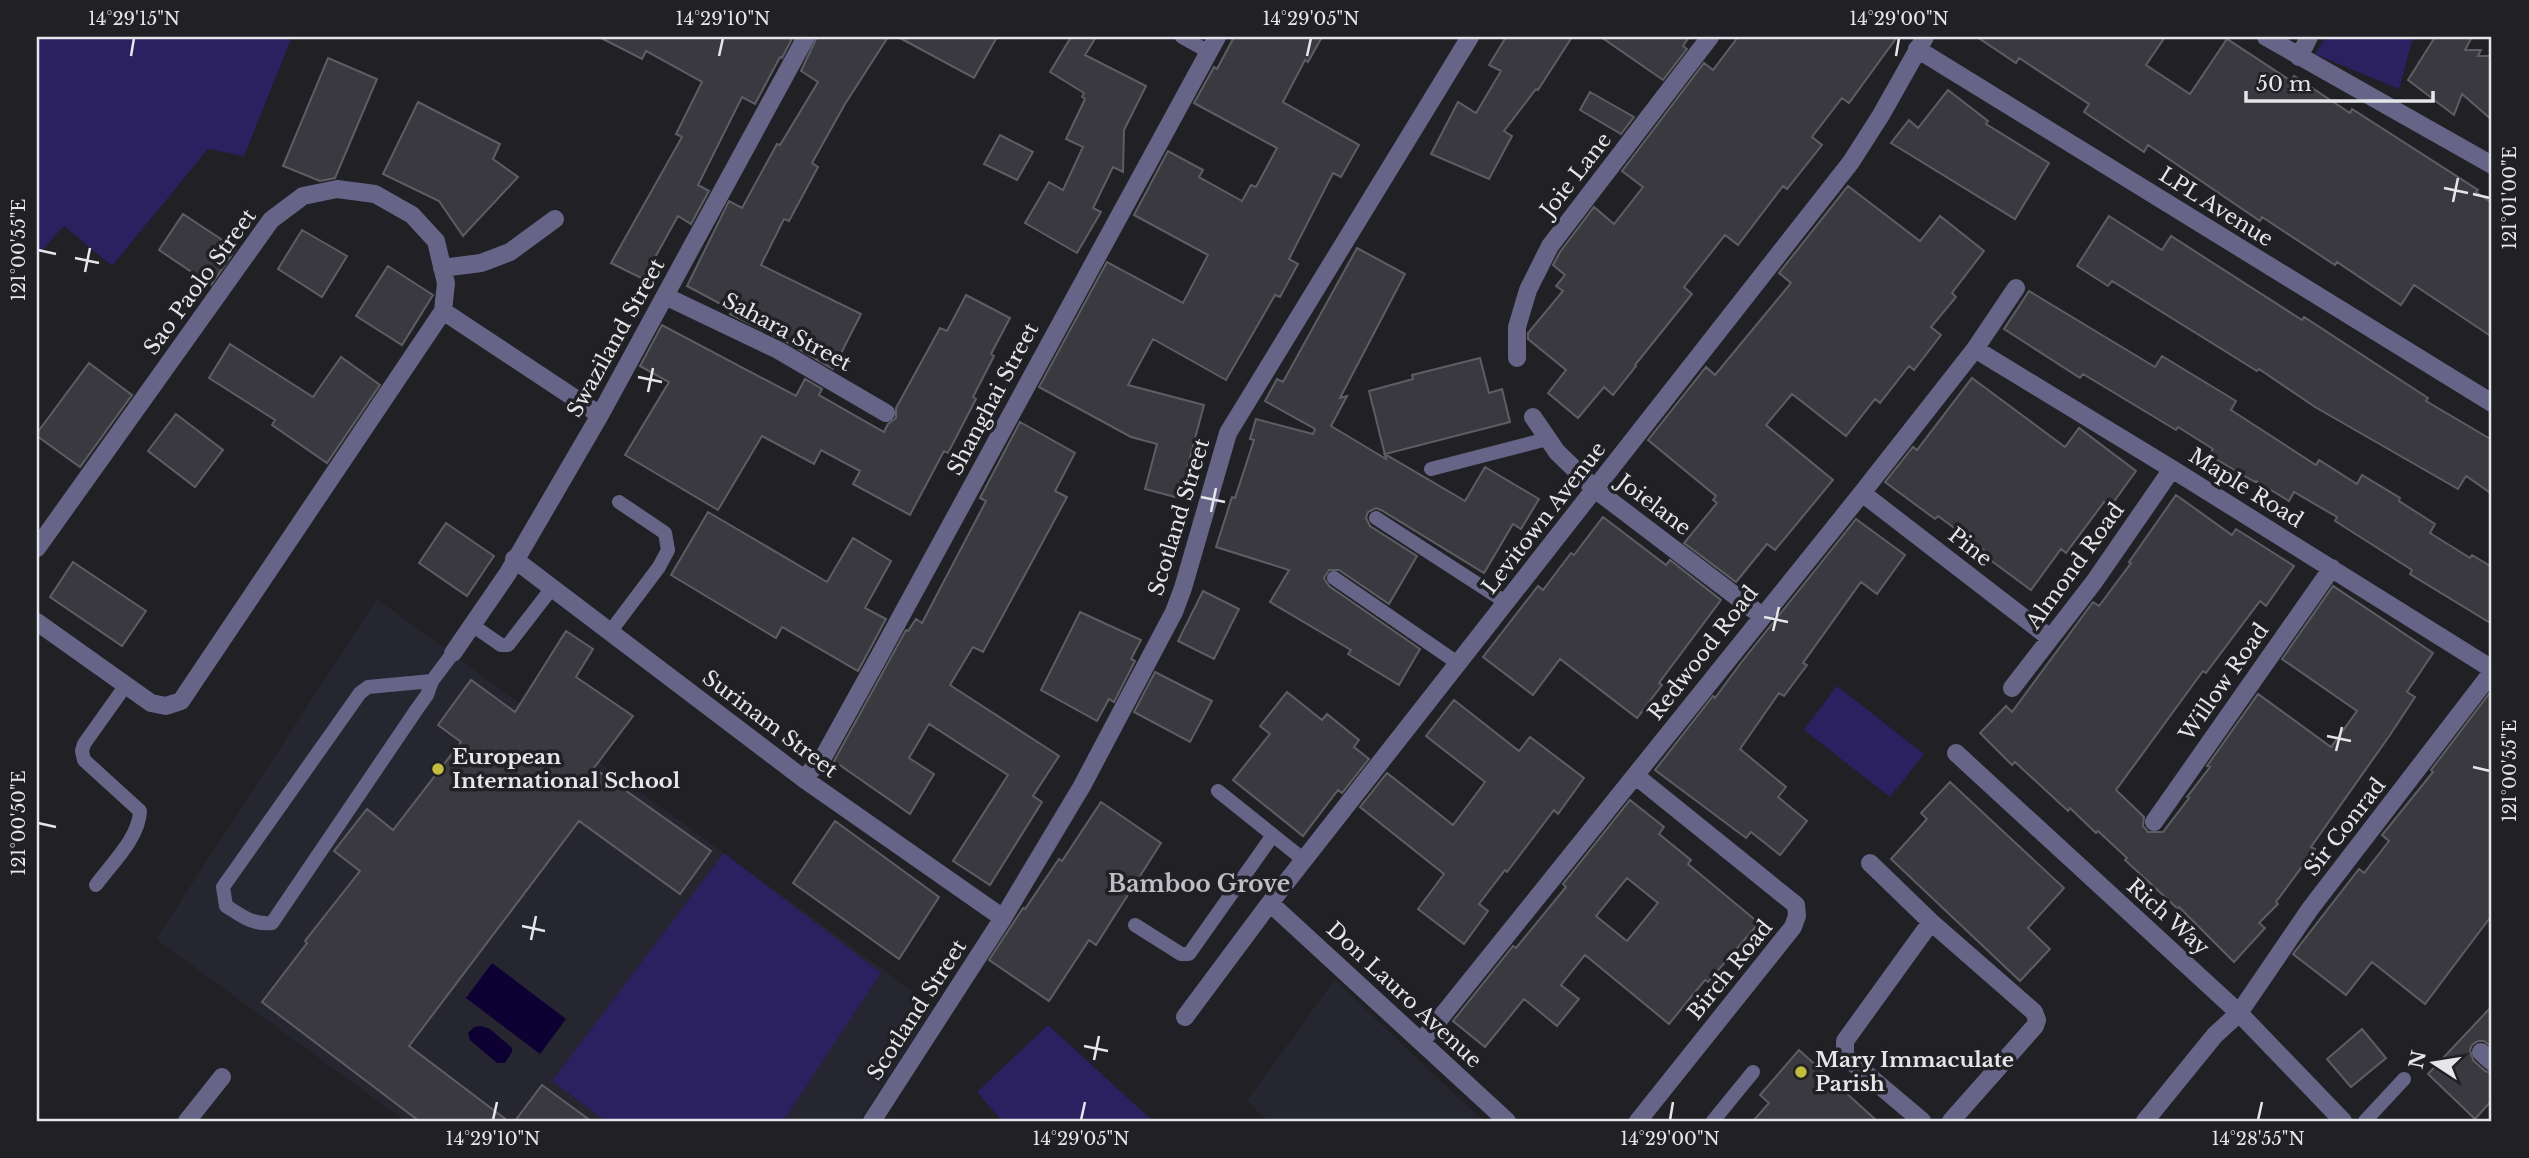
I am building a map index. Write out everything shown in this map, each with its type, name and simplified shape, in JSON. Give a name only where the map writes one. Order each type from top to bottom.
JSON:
[{"type":"street","name":"Swaziland Street","points":[[453,653],[508,572],[600,415],[806,37]]},
{"type":"street","name":"Scotland Street","points":[[872,1121],[1003,918],[1097,759],[1174,612],[1228,433],[1470,37]]},
{"type":"street","name":"Joie Lane","points":[[1517,358],[1517,327],[1528,290],[1550,246],[1710,37]]},
{"type":"street","points":[[2266,37],[2491,160]]},
{"type":"street","points":[[2299,57],[2309,37]]},
{"type":"street","name":"LPL Avenue","points":[[1921,43],[2492,403]]},
{"type":"street","name":"Levitown Avenue","points":[[1185,1017],[1270,903],[1851,162],[1921,43]]},
{"type":"street","name":"Shanghai Street","points":[[804,779],[825,754],[1213,44]]},
{"type":"street","name":"Sao Paolo Street","points":[[37,548],[271,220],[303,196],[337,189],[375,194],[412,215],[436,242],[446,283],[443,311]]},
{"type":"street","points":[[443,268],[481,263],[510,252],[555,219]]},
{"type":"street","name":"Redwood Road","points":[[1422,1042],[1975,349],[2016,288]]},
{"type":"street","name":"Sahara Street","points":[[665,296],[778,350],[886,413]]},
{"type":"street","points":[[37,622],[158,705],[166,706],[181,701],[443,311],[600,415]]},
{"type":"street","name":"Maple Road","points":[[1975,349],[2332,568],[2492,670]]},
{"type":"street","name":"Joielane","points":[[1533,417],[1547,439],[1596,490],[1762,616]]},
{"type":"street","name":"Almond Road","points":[[2012,688],[2094,582],[2172,469]]},
{"type":"street","name":"Pine","points":[[1862,492],[2050,638]]},
{"type":"street","name":"Surinam Street","points":[[514,559],[804,779],[1003,918]]},
{"type":"street","name":"Willow Road","points":[[2154,822],[2332,568]]},
{"type":"street","name":"Sir Conrad","points":[[2145,1121],[2215,1035],[2239,1013],[2310,909],[2492,670]]},
{"type":"street","name":"Rich Way","points":[[1956,753],[2239,1013],[2343,1121]]},
{"type":"street","name":"Birch Road","points":[[1636,776],[1796,905],[1797,916],[1793,927],[1637,1121]]},
{"type":"street","points":[[1870,863],[1931,922],[2034,1013],[2037,1020],[2035,1026],[1951,1121]]},
{"type":"street","name":"Don Lauro Avenue","points":[[1270,903],[1507,1121]]},
{"type":"street","points":[[1922,1121],[1845,1056],[1843,1048],[1845,1041],[1931,922]]},
{"type":"street","points":[[194,1119],[222,1077]]},
{"type":"lane","points":[[1182,37],[1213,44]]},
{"type":"lane","points":[[1431,469],[1547,439]]},
{"type":"lane","points":[[610,632],[659,567],[668,550],[665,533],[619,502]]},
{"type":"lane","points":[[1376,518],[1507,603]]},
{"type":"lane","points":[[1334,578],[1459,664]]},
{"type":"lane","points":[[472,625],[501,645],[508,645],[552,588]]},
{"type":"lane","points":[[432,681],[368,687],[360,693],[223,887],[226,906],[250,922],[272,923],[453,653]]},
{"type":"lane","points":[[96,885],[135,831],[140,811],[84,760],[82,751],[84,744],[126,685]]},
{"type":"lane","points":[[1218,791],[1304,860]]},
{"type":"lane","points":[[1135,925],[1181,954],[1189,954],[1273,835]]},
{"type":"lane","points":[[1713,1121],[1753,1072]]},
{"type":"lane","points":[[2365,1121],[2404,1079]]},
{"type":"shaded area","points":[[37,37],[292,37],[244,156],[208,149],[112,266],[64,226],[37,256]]},
{"type":"shaded area","points":[[2326,37],[2413,38],[2399,89],[2315,54]]},
{"type":"shaded area","name":"European International School","points":[[377,599],[934,1007],[859,1121],[405,1121],[156,939]]},
{"type":"shaded area","points":[[1837,686],[1924,754],[1890,797],[1804,730]]},
{"type":"shaded area","points":[[724,853],[881,973],[783,1121],[606,1121],[552,1081]]},
{"type":"shaded area","points":[[492,963],[566,1019],[540,1054],[466,998]]},
{"type":"shaded area","points":[[1335,979],[1483,1121],[1268,1121],[1247,1101]]},
{"type":"shaded area","points":[[1048,1025],[1153,1121],[1002,1121],[977,1092]]},
{"type":"shaded area","points":[[474,1027],[490,1029],[512,1048],[505,1063],[497,1063],[470,1040],[468,1033]]},
{"type":"building","points":[[599,37],[793,37],[755,104],[742,97],[698,185],[709,191],[691,224],[678,216],[643,279],[611,263],[682,137],[676,134],[702,82],[646,51],[642,59]]},
{"type":"building","points":[[817,37],[888,37],[845,104],[812,163],[818,167],[789,221],[784,219],[761,265],[861,314],[833,369],[730,314],[732,310],[687,286],[729,201],[742,208],[777,144],[780,145],[818,82],[801,71]]},
{"type":"building","points":[[898,37],[997,37],[974,78]]},
{"type":"building","points":[[1071,37],[1096,37],[1085,55],[1146,86],[1124,130],[1123,172],[1113,167],[1093,208],[1101,212],[1077,253],[1025,223],[1049,182],[1063,190],[1083,147],[1066,139],[1085,99],[1082,97],[1084,93],[1050,72]]},
{"type":"building","points":[[1234,37],[1322,37],[1308,62],[1305,60],[1283,102],[1359,145],[1341,177],[1333,173],[1289,259],[1298,264],[1280,297],[1275,295],[1226,380],[1153,339],[1128,385],[1204,405],[1179,498],[1145,489],[1157,444],[1131,437],[1039,387],[1107,262],[1183,303],[1208,255],[1134,215],[1168,151],[1203,170],[1199,177],[1242,201],[1251,185],[1256,187],[1277,148],[1194,103]]},
{"type":"building","points":[[1506,37],[1572,37],[1538,90],[1536,89],[1504,131],[1512,136],[1489,179],[1431,154],[1458,102],[1476,113],[1501,71],[1489,65]]},
{"type":"building","points":[[1601,37],[1689,37],[1683,46],[1687,49],[1663,80]]},
{"type":"building","points":[[1738,37],[1897,37],[1849,103],[1842,98],[1812,137],[1822,145],[1787,189],[1783,186],[1738,245],[1725,235],[1684,287],[1692,294],[1613,395],[1604,387],[1578,418],[1548,393],[1566,370],[1528,339],[1528,333],[1563,291],[1556,286],[1565,275],[1553,265],[1594,207],[1614,224],[1643,187],[1622,171],[1704,63],[1713,70]]},
{"type":"building","points":[[1977,37],[2165,37],[2146,65],[2190,94],[2227,39],[2291,81],[2294,76],[2350,113],[2352,109],[2478,190],[2476,192],[2492,203],[2492,337],[2414,285],[2401,305],[2262,217],[2260,221],[2148,145],[2144,152],[2084,112],[2089,104],[2019,58],[2016,63]]},
{"type":"building","points":[[2435,37],[2472,37],[2465,50],[2481,50],[2478,56],[2492,56],[2492,120],[2462,94],[2454,115],[2408,80]]},
{"type":"building","points":[[328,58],[377,79],[335,178],[320,181],[283,166]]},
{"type":"building","points":[[1948,90],[1988,121],[1986,124],[2049,163],[2015,219],[1891,143],[1909,120],[1918,128]]},
{"type":"building","points":[[1590,92],[1634,117],[1621,134],[1580,110]]},
{"type":"building","points":[[418,102],[500,144],[493,159],[518,177],[463,236],[439,201],[383,174]]},
{"type":"building","points":[[1000,135],[1033,152],[1017,180],[984,164]]},
{"type":"building","points":[[1848,186],[1920,241],[1940,216],[1984,251],[1952,293],[1956,297],[1931,327],[1941,335],[1914,370],[1909,366],[1880,403],[1875,399],[1846,436],[1792,394],[1766,425],[1833,480],[1775,550],[1767,544],[1736,582],[1684,543],[1717,503],[1713,500],[1716,496],[1648,440],[1706,367],[1715,375],[1791,283],[1779,273]]},
{"type":"building","points":[[183,214],[236,249],[211,285],[159,250]]},
{"type":"building","points":[[2109,216],[2162,250],[2171,236],[2302,320],[2304,317],[2428,398],[2426,401],[2492,440],[2492,494],[2466,476],[2458,489],[2315,407],[2259,369],[2257,371],[2112,281],[2108,286],[2077,266]]},
{"type":"building","points":[[302,230],[347,256],[322,297],[278,269]]},
{"type":"building","points":[[1357,248],[1405,274],[1340,398],[1347,396],[1331,426],[1386,459],[1369,391],[1413,379],[1412,375],[1480,358],[1489,393],[1502,389],[1510,422],[1385,454],[1465,501],[1485,467],[1539,499],[1521,529],[1513,524],[1484,573],[1381,510],[1376,508],[1368,512],[1366,518],[1370,526],[1417,556],[1389,604],[1339,570],[1329,570],[1324,578],[1329,586],[1420,649],[1399,685],[1348,654],[1351,650],[1270,602],[1289,570],[1216,547],[1254,440],[1250,439],[1256,419],[1313,434],[1315,429],[1265,401],[1277,379],[1283,382]]},
{"type":"building","points":[[388,266],[433,295],[402,345],[356,316]]},
{"type":"building","points":[[2029,291],[2155,367],[2162,356],[2236,401],[2231,410],[2316,465],[2319,460],[2357,484],[2362,475],[2400,498],[2399,501],[2435,524],[2430,533],[2470,558],[2472,555],[2492,567],[2492,624],[2410,574],[2412,570],[2335,521],[2337,517],[2294,492],[2289,501],[2255,482],[2209,455],[2213,449],[2178,427],[2176,430],[2083,374],[2080,378],[2004,329]]},
{"type":"building","points":[[966,295],[1010,318],[991,354],[994,356],[973,397],[976,399],[948,453],[944,451],[910,515],[853,484],[860,471],[821,450],[814,464],[762,436],[718,510],[625,455],[669,382],[640,366],[662,325],[796,396],[805,379],[822,389],[819,395],[884,432],[888,424],[896,418],[896,408],[940,328],[947,331]]},
{"type":"building","points":[[230,344],[313,397],[341,357],[380,385],[327,463],[272,425],[275,420],[209,378]]},
{"type":"building","points":[[89,363],[132,395],[80,467],[37,436],[37,433]]},
{"type":"building","points":[[1972,378],[2065,447],[2079,428],[2136,471],[2110,507],[2104,502],[2066,553],[2061,549],[2031,590],[1982,554],[1984,550],[1938,516],[1935,519],[1885,482],[1913,447],[1917,450]]},
{"type":"building","points":[[176,414],[223,450],[195,487],[148,451]]},
{"type":"building","points":[[1020,422],[1075,453],[1055,491],[1067,497],[983,652],[973,647],[950,685],[1059,756],[1033,796],[1042,802],[990,885],[953,861],[1008,775],[929,724],[909,758],[934,774],[910,814],[834,761],[906,630],[908,631],[916,619],[922,623],[986,501],[980,498]]},
{"type":"building","points":[[2176,495],[2232,535],[2236,529],[2294,566],[2266,606],[2260,601],[2206,673],[2203,671],[2116,790],[2144,817],[2143,826],[2148,832],[2163,832],[2189,798],[2187,797],[2210,767],[2207,766],[2258,694],[2331,747],[2357,711],[2282,659],[2333,586],[2433,653],[2407,692],[2415,697],[2311,847],[2315,849],[2276,902],[2278,904],[2259,923],[2265,928],[2234,962],[2179,907],[2178,909],[2125,860],[2127,858],[2098,831],[2096,833],[2070,808],[2068,811],[2015,762],[2012,765],[1980,733],[2006,706],[2012,712],[2093,602],[2099,606]]},
{"type":"building","points":[[708,512],[827,582],[853,538],[891,561],[865,608],[886,619],[858,671],[782,627],[776,638],[671,575]]},
{"type":"building","points":[[1603,517],[1666,565],[1670,560],[1721,600],[1659,683],[1662,685],[1637,718],[1560,659],[1533,695],[1483,657],[1538,586],[1543,590]]},
{"type":"building","points":[[1856,519],[1905,555],[1877,594],[1861,582],[1803,663],[1807,665],[1784,696],[1779,693],[1740,749],[1786,787],[1778,797],[1807,821],[1780,855],[1751,832],[1746,838],[1655,770]]},
{"type":"building","points":[[446,523],[494,556],[467,596],[419,563]]},
{"type":"building","points":[[73,562],[146,611],[122,646],[50,597]]},
{"type":"building","points":[[1203,591],[1239,609],[1214,659],[1178,641]]},
{"type":"building","points":[[1080,612],[1141,640],[1131,659],[1135,661],[1114,702],[1109,699],[1097,721],[1041,690]]},
{"type":"building","points":[[566,631],[593,649],[576,677],[633,716],[594,768],[711,851],[680,894],[579,821],[409,1046],[508,1121],[419,1121],[262,1002],[307,943],[305,941],[360,871],[334,851],[367,809],[393,830],[461,742],[438,725],[471,680],[515,712]]},
{"type":"building","points":[[1155,672],[1212,701],[1190,742],[1134,712]]},
{"type":"building","points":[[2492,690],[2492,915],[2425,1004],[2372,962],[2346,995],[2293,954],[2359,869],[2364,873],[2389,841],[2382,835],[2433,772],[2431,770]]},
{"type":"building","points":[[1287,692],[1322,720],[1327,714],[1359,740],[1354,747],[1369,759],[1342,793],[1338,790],[1303,836],[1233,780],[1270,734],[1260,726]]},
{"type":"building","points":[[1454,700],[1519,751],[1530,737],[1584,778],[1558,814],[1554,810],[1479,904],[1488,911],[1464,944],[1418,909],[1444,874],[1360,807],[1387,773],[1453,825],[1485,782],[1426,736]]},
{"type":"building","points":[[1950,782],[2064,888],[2028,928],[2050,949],[2020,981],[1891,859],[1927,819],[1921,813]]},
{"type":"building","points":[[1630,800],[1664,827],[1659,834],[1691,860],[1688,864],[1759,923],[1708,982],[1705,980],[1669,1024],[1585,955],[1561,985],[1579,999],[1557,1026],[1524,999],[1485,1047],[1453,1021],[1513,946],[1516,948],[1566,887],[1563,884]],"holes":[[[1627,878],[1658,903],[1627,941],[1596,916]]]},
{"type":"building","points":[[1101,802],[1161,843],[1096,945],[1089,940],[1049,1001],[989,960],[1023,908],[1025,909],[1059,859],[1062,861]]},
{"type":"building","points":[[835,821],[939,897],[899,959],[793,883]]},
{"type":"building","points":[[2492,1006],[2492,1047],[2484,1041],[2478,1041],[2470,1050],[2473,1060],[2485,1071],[2492,1073],[2492,1100],[2475,1119],[2428,1074]]},
{"type":"building","points":[[2362,1029],[2386,1058],[2351,1087],[2327,1059]]},
{"type":"building","name":"Mary Immaculate Parish","points":[[1799,1050],[1877,1121],[1753,1121],[1769,1103],[1760,1095]]},
{"type":"building","points":[[542,1085],[591,1121],[515,1121]]},
{"type":"place","name":"European International School","points":[[438,769]]},
{"type":"place","name":"Mary Immaculate Parish","points":[[1801,1072]]},
{"type":"district","name":"Bamboo Grove","points":[[1199,884]]}]
